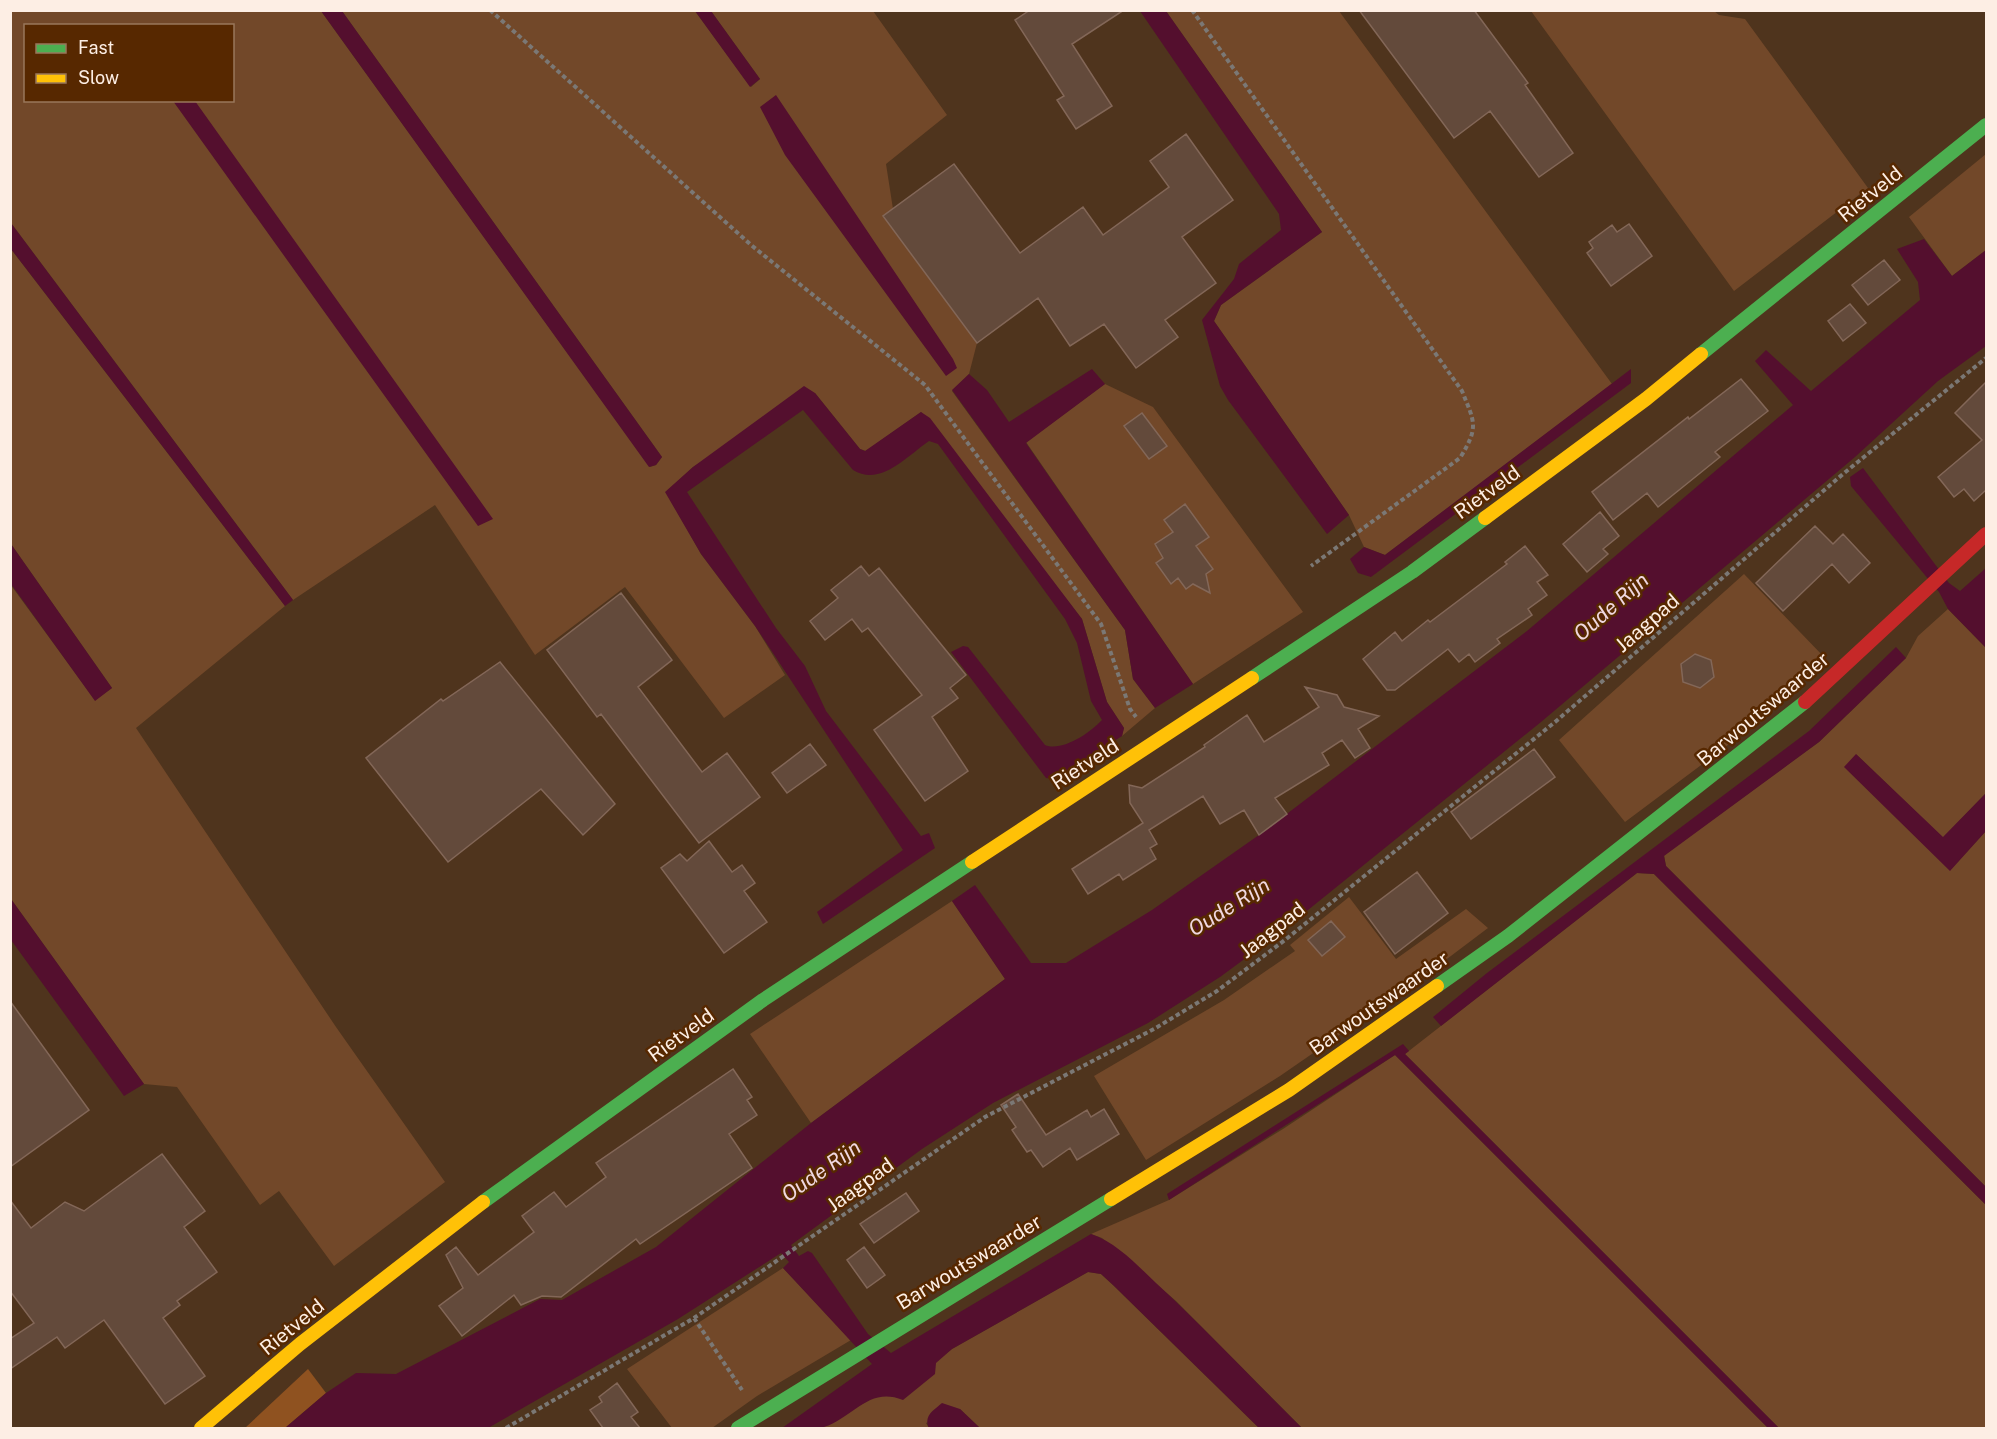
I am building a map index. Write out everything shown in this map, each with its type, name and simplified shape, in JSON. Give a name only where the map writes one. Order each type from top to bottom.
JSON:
[{"type":"main road","name":"Rietveld","points":[[201,1428],[300,1344],[500,1189],[726,1027],[1412,572],[1636,406],[1986,125]]},
{"type":"main road","name":"Barwoutswaarder","points":[[738,1428],[1289,1090],[1508,936],[1792,714],[1986,534]]},
{"type":"path","points":[[490,10],[751,244],[925,385],[1101,624],[1130,709],[1152,743]]},
{"type":"path","points":[[1192,10],[1462,391],[1474,423],[1471,440],[1460,458],[1311,566]]},
{"type":"path","name":"Jaagpad","points":[[506,1428],[694,1318],[985,1117],[1154,1029],[1217,991],[1285,940],[1555,722],[1843,474],[1986,358]]},
{"type":"path","points":[[694,1318],[759,1415]]},
{"type":"shaded area","points":[[11,11],[321,11],[650,467],[656,465],[662,457],[342,11],[695,11],[751,87],[760,79],[711,11],[873,11],[947,115],[886,164],[893,209],[977,343],[969,374],[952,391],[1125,630],[1133,679],[1155,708],[1122,736],[1124,728],[1107,702],[1082,619],[921,412],[866,451],[860,449],[815,393],[693,467],[666,492],[701,554],[755,626],[785,675],[724,718],[625,587],[535,655],[435,505],[293,600],[11,223]]},
{"type":"shaded area","points":[[1166,11],[1339,11],[1612,384],[1385,555],[1364,547],[1349,515],[1214,321],[1221,305],[1322,232]]},
{"type":"shaded area","points":[[1531,11],[1714,11],[1719,15],[1745,19],[1868,188],[1734,291]]},
{"type":"shaded area","points":[[1986,154],[1986,250],[1952,276],[1909,217]]},
{"type":"shaded area","points":[[11,249],[285,606],[136,728],[336,1027],[445,1182],[334,1266],[279,1191],[260,1205],[177,1087],[144,1084],[11,899],[10,584],[95,700],[112,688],[11,544]]},
{"type":"shaded area","points":[[1105,384],[1153,407],[1303,612],[1193,684],[1026,442]]},
{"type":"shaded area","points":[[1744,574],[1825,658],[1748,730],[1625,822],[1559,740]]},
{"type":"shaded area","points":[[1948,609],[1986,648],[1986,793],[1943,838],[1856,754],[1950,870],[1986,831],[1986,1187],[1666,866],[1664,855],[1819,742],[1906,658],[1918,636]]},
{"type":"shaded area","points":[[1637,873],[1654,874],[1986,1205],[1986,1428],[1779,1428],[1405,1054]]},
{"type":"shaded area","points":[[1349,897],[1396,959],[1466,909],[1488,928],[1362,1023],[1348,1029],[1280,1076],[1146,1160],[1094,1076],[1224,1000],[1295,951],[1290,945]]},
{"type":"shaded area","points":[[952,901],[1005,979],[811,1123],[750,1034]]},
{"type":"shaded area","points":[[1395,1055],[1768,1428],[1302,1428],[1176,1301],[1102,1238],[1091,1234],[1169,1200],[1283,1129]]},
{"type":"shaded area","points":[[783,1268],[851,1340],[757,1396],[712,1428],[672,1428],[627,1369]]},
{"type":"shaded area","points":[[1088,1272],[1101,1274],[1259,1428],[980,1428],[960,1409],[926,1423],[929,1428],[821,1428],[876,1396],[890,1395],[952,1349]]},
{"type":"shaded area","points":[[308,1369],[326,1393],[285,1428],[245,1428]]},
{"type":"water","points":[[321,11],[342,11],[662,457],[656,465],[649,467]]},
{"type":"water","points":[[695,11],[711,11],[760,79],[750,87]]},
{"type":"water","points":[[1140,11],[1166,11],[1322,232],[1221,305],[1214,321],[1349,515],[1327,534],[1228,400],[1220,386],[1202,320],[1234,279],[1239,264],[1281,230],[1279,214]]},
{"type":"water","points":[[776,95],[953,359],[957,368],[946,376],[785,155],[760,107]]},
{"type":"water","points":[[174,102],[196,102],[493,519],[478,526]]},
{"type":"water","points":[[11,223],[293,600],[285,606],[11,249]]},
{"type":"water","name":"Oude Rijn","points":[[1924,239],[1952,276],[1986,250],[1986,346],[1938,381],[1855,457],[1541,722],[1277,935],[1220,977],[1148,1023],[993,1103],[922,1149],[791,1245],[799,1256],[808,1251],[812,1253],[868,1334],[891,1353],[1091,1234],[1118,1248],[1134,1262],[1302,1428],[1259,1428],[1101,1274],[1088,1272],[952,1349],[936,1363],[935,1374],[903,1400],[881,1397],[871,1400],[835,1422],[819,1428],[809,1430],[782,1428],[872,1364],[783,1268],[789,1262],[781,1253],[678,1319],[488,1428],[285,1428],[326,1393],[356,1373],[396,1374],[540,1299],[562,1300],[656,1247],[811,1123],[1005,979],[952,901],[975,885],[1031,963],[1066,963],[1152,910],[1259,835],[1527,631],[1793,405],[1755,361],[1766,350],[1811,391],[1920,300],[1918,282],[1897,249]]},
{"type":"water","points":[[1092,369],[1105,384],[1026,443],[1193,684],[1155,708],[1133,679],[1125,630],[952,390],[969,374],[987,390],[1009,422]]},
{"type":"water","points":[[1631,369],[1631,383],[1371,577],[1358,573],[1350,559],[1364,547],[1385,555]]},
{"type":"water","points":[[804,386],[815,393],[860,449],[865,451],[921,412],[930,418],[1082,619],[1107,702],[1124,728],[1122,736],[1054,779],[1046,778],[951,652],[963,646],[968,647],[1045,745],[1067,744],[1102,720],[1091,701],[1077,643],[1065,619],[938,444],[929,441],[902,462],[883,473],[863,474],[853,470],[803,410],[687,492],[776,628],[805,666],[826,711],[921,836],[929,833],[935,848],[823,924],[817,912],[903,850],[755,626],[701,554],[665,492],[693,467]]},
{"type":"water","points":[[1863,468],[1949,583],[1960,591],[1986,568],[1986,648],[1948,609],[1939,592],[1851,486],[1850,477]]},
{"type":"water","points":[[11,544],[112,688],[95,701],[11,584]]},
{"type":"water","points":[[1896,647],[1906,658],[1819,742],[1664,856],[1666,866],[1986,1187],[1986,1205],[1654,874],[1637,873],[1441,1026],[1433,1017],[1487,973],[1809,731]]},
{"type":"water","points":[[1856,754],[1943,837],[1986,793],[1986,831],[1950,871],[1844,767]]},
{"type":"water","points":[[10,899],[144,1084],[124,1096],[11,940]]},
{"type":"water","points":[[1403,1044],[1409,1051],[1405,1054],[1779,1428],[1768,1428],[1395,1055],[1169,1200],[1167,1194]]},
{"type":"water","points":[[942,1403],[960,1409],[980,1428],[929,1428],[928,1417]]},
{"type":"building","points":[[1030,10],[1124,10],[1072,44],[1112,106],[1076,129],[1057,100],[1064,96],[1015,20]]},
{"type":"building","points":[[1359,10],[1474,10],[1528,83],[1525,85],[1573,153],[1539,177],[1490,111],[1454,138]]},
{"type":"building","points":[[1186,134],[1233,200],[1182,237],[1216,283],[1165,320],[1178,337],[1136,368],[1104,324],[1070,346],[1038,298],[977,343],[883,216],[954,164],[1020,253],[1083,207],[1103,235],[1169,187],[1150,161]]},
{"type":"building","points":[[1629,224],[1652,256],[1611,286],[1587,253],[1593,248],[1589,242],[1612,225],[1617,232]]},
{"type":"building","points":[[1884,260],[1900,280],[1868,305],[1852,285]]},
{"type":"building","points":[[1850,304],[1866,323],[1843,341],[1828,321]]},
{"type":"building","points":[[1741,379],[1768,411],[1715,452],[1720,457],[1658,507],[1647,493],[1613,520],[1592,492]]},
{"type":"building","points":[[1986,382],[1986,490],[1974,501],[1964,489],[1954,497],[1938,477],[1982,440],[1955,413]]},
{"type":"building","points":[[1142,413],[1167,446],[1149,459],[1124,426]]},
{"type":"building","points":[[1185,504],[1209,537],[1196,546],[1213,569],[1206,574],[1210,593],[1193,584],[1186,589],[1178,578],[1171,584],[1156,563],[1163,558],[1155,544],[1173,532],[1164,520]]},
{"type":"building","points":[[1600,512],[1619,536],[1603,549],[1608,554],[1587,572],[1563,544]]},
{"type":"building","points":[[1815,526],[1833,544],[1843,534],[1870,563],[1849,583],[1832,564],[1783,611],[1756,583]]},
{"type":"building","points":[[1525,546],[1548,575],[1537,582],[1547,595],[1528,609],[1532,615],[1497,639],[1500,643],[1475,662],[1469,654],[1459,662],[1448,649],[1395,690],[1387,690],[1363,659],[1395,632],[1402,641],[1428,620],[1430,622],[1507,564],[1505,562]]},
{"type":"building","points":[[861,566],[869,576],[879,568],[966,675],[950,688],[958,698],[932,717],[968,771],[925,801],[874,730],[922,695],[868,628],[862,632],[852,619],[825,640],[810,621],[838,598],[831,590]]},
{"type":"building","points":[[621,593],[672,660],[638,687],[702,772],[727,753],[760,797],[699,843],[601,714],[597,717],[547,650]]},
{"type":"building","points":[[1695,654],[1711,660],[1714,677],[1700,688],[1683,682],[1681,664]]},
{"type":"building","points":[[500,662],[615,804],[583,835],[541,789],[448,862],[366,758],[441,699],[443,701]]},
{"type":"building","points":[[1305,687],[1337,695],[1344,707],[1379,716],[1358,729],[1370,748],[1355,758],[1342,740],[1322,753],[1329,765],[1275,798],[1287,814],[1259,835],[1244,810],[1220,824],[1203,796],[1149,830],[1157,844],[1150,848],[1156,859],[1123,880],[1119,874],[1088,894],[1072,869],[1143,823],[1130,803],[1129,785],[1142,788],[1205,747],[1204,745],[1247,715],[1264,742],[1319,707]]},
{"type":"building","points":[[810,744],[826,765],[787,793],[772,773]]},
{"type":"building","points":[[1534,749],[1555,777],[1471,839],[1451,812]]},
{"type":"building","points":[[709,841],[732,872],[742,865],[755,883],[744,891],[767,922],[724,953],[661,868],[680,854],[687,861]]},
{"type":"building","points":[[1417,872],[1448,913],[1395,954],[1364,912]]},
{"type":"building","points":[[1331,921],[1345,937],[1322,956],[1308,940]]},
{"type":"building","points":[[10,1001],[89,1110],[10,1167]]},
{"type":"building","points":[[733,1069],[752,1097],[747,1100],[757,1115],[729,1134],[752,1168],[640,1244],[636,1239],[561,1297],[542,1296],[521,1305],[514,1295],[462,1336],[439,1306],[463,1288],[446,1255],[456,1247],[478,1275],[534,1232],[522,1216],[554,1192],[566,1207],[606,1177],[596,1163]]},
{"type":"building","points":[[1018,1094],[1046,1135],[1087,1110],[1091,1117],[1104,1109],[1119,1134],[1077,1160],[1070,1148],[1043,1167],[1031,1150],[1027,1152],[1012,1130],[1016,1127],[1001,1105]]},
{"type":"building","points":[[162,1154],[205,1211],[184,1227],[217,1272],[177,1301],[180,1305],[163,1318],[205,1376],[165,1404],[104,1320],[65,1348],[57,1337],[10,1369],[10,1339],[34,1323],[10,1291],[10,1200],[31,1228],[65,1202],[84,1211]]},
{"type":"building","points":[[906,1193],[919,1211],[874,1243],[860,1224]]},
{"type":"building","points":[[864,1247],[885,1275],[867,1288],[847,1260]]},
{"type":"building","points":[[617,1383],[638,1412],[631,1417],[640,1428],[603,1428],[590,1410],[602,1402],[599,1397]]},
{"type":"traffic: fast","points":[[1701,354],[1986,125]]},
{"type":"traffic: fast","points":[[1252,678],[1412,572],[1485,518]]},
{"type":"traffic: fast","points":[[1437,986],[1508,936],[1805,702]]},
{"type":"traffic: fast","points":[[483,1202],[763,1000],[972,862]]},
{"type":"traffic: fast","points":[[738,1428],[1111,1199]]},
{"type":"traffic: slow","points":[[1485,518],[1646,399],[1701,354]]},
{"type":"traffic: slow","points":[[972,862],[1252,678]]},
{"type":"traffic: slow","points":[[1111,1199],[1289,1090],[1437,986]]},
{"type":"traffic: slow","points":[[201,1428],[300,1344],[483,1202]]},
{"type":"traffic: jam","points":[[1805,702],[1986,534]]}]
